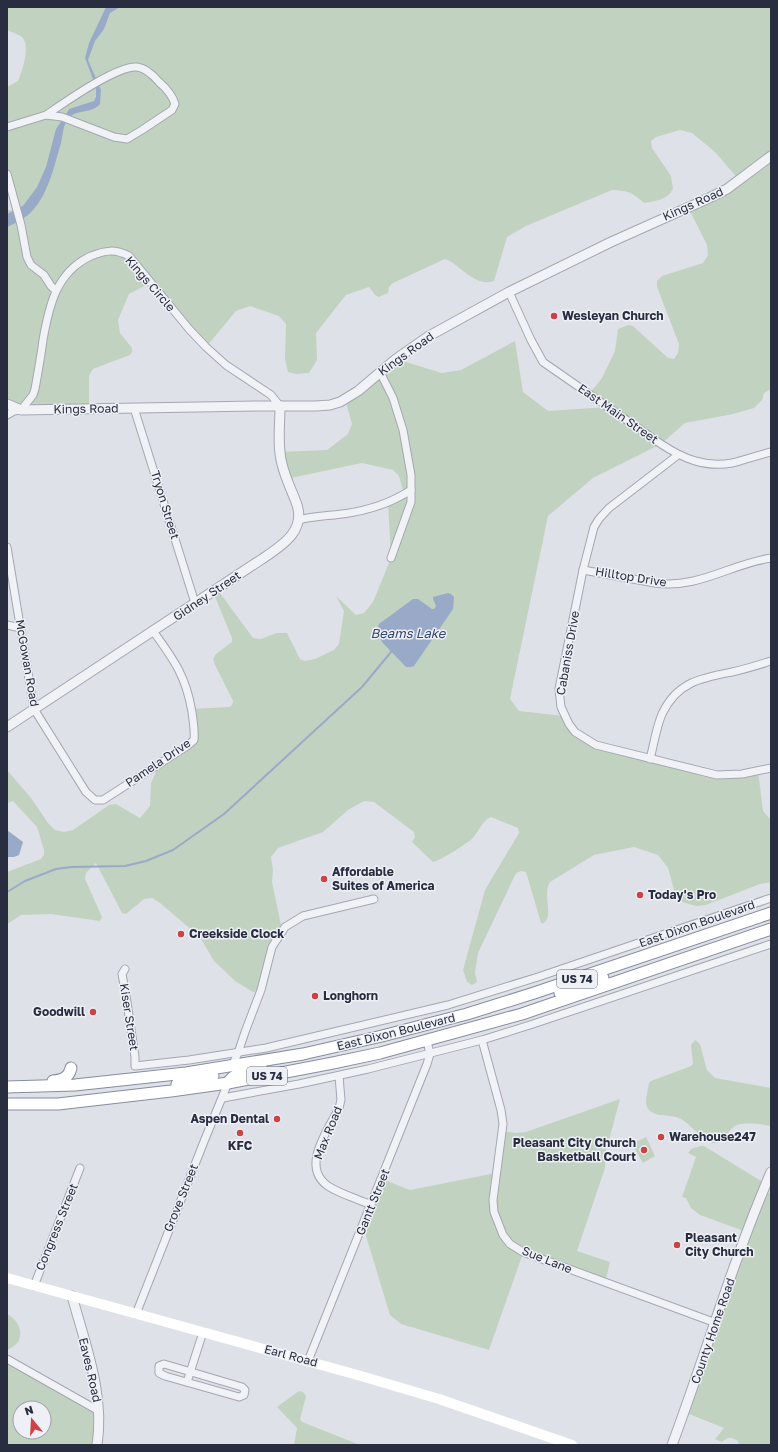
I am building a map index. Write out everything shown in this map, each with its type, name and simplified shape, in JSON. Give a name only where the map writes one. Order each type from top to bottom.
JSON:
[{"type":"highway","name":"East Dixon Boulevard","points":[[8,1087],[75,1085],[232,1066],[303,1054],[382,1036],[467,1014],[771,913]]},
{"type":"highway","name":"East Dixon Boulevard","points":[[7,1104],[58,1104],[137,1096],[228,1083],[333,1064],[427,1041],[522,1014],[771,929]]},
{"type":"highway","points":[[628,978],[627,973],[629,970],[686,950],[701,937]]},
{"type":"highway","points":[[522,1014],[542,1000],[613,974],[616,970],[615,966]]},
{"type":"highway","points":[[228,1083],[233,1076],[237,1074],[291,1062],[303,1054]]},
{"type":"highway","points":[[137,1096],[156,1088],[224,1074],[232,1066]]},
{"type":"highway","points":[[8,1087],[61,1080],[69,1075],[72,1068],[78,1075],[86,1078],[122,1078],[125,1080]]},
{"type":"main road","name":"Earl Road","points":[[7,1278],[308,1361],[439,1399],[572,1445]]},
{"type":"street","points":[[7,127],[46,115],[114,72],[130,67],[142,68],[151,73],[170,93],[175,104],[172,110],[127,138],[114,137],[62,117],[46,115]]},
{"type":"street","name":"Kings Road","points":[[7,404],[21,410],[316,406],[340,402],[358,391],[380,372],[429,336],[509,292],[633,231],[727,189],[771,156]]},
{"type":"street","points":[[7,174],[17,208],[27,257],[31,265],[44,275],[51,286],[56,290]]},
{"type":"street","name":"Kings Circle","points":[[21,410],[33,395],[35,389],[46,320],[56,290],[69,272],[86,258],[98,253],[109,251],[119,251],[129,256],[189,329],[206,347],[226,365],[271,395],[280,406]]},
{"type":"street","name":"East Main Street","points":[[509,292],[543,362],[678,455],[703,464],[720,465],[771,452]]},
{"type":"street","points":[[380,372],[393,398],[403,430],[411,475],[411,502],[390,558]]},
{"type":"street","points":[[280,406],[281,463],[296,502],[299,520],[360,511],[388,502],[411,490]]},
{"type":"street","name":"Tryon Street","points":[[134,408],[195,603]]},
{"type":"street","points":[[7,415],[14,411],[21,410]]},
{"type":"street","name":"Cabaniss Drive","points":[[678,455],[603,514],[594,527],[583,570],[559,689],[561,708],[564,716],[575,732],[591,742],[650,759],[717,775],[742,774],[771,768]]},
{"type":"street","name":"Gidney Street","points":[[7,727],[272,552],[295,531],[299,520]]},
{"type":"street","name":"McGowan Road","points":[[7,547],[34,709],[86,792],[93,800],[103,800]]},
{"type":"street","name":"Hilltop Drive","points":[[583,570],[655,583],[670,584],[703,579],[759,560],[771,558]]},
{"type":"street","points":[[7,625],[21,628]]},
{"type":"street","name":"Pamela Drive","points":[[103,800],[188,746],[194,740],[195,728],[185,683],[170,654],[153,631]]},
{"type":"street","points":[[650,759],[662,714],[669,702],[682,689],[701,678],[753,667],[771,661]]},
{"type":"street","name":"East Dixon Boulevard","points":[[134,1066],[182,1061],[266,1048],[448,1005],[497,991],[612,953],[771,898]]},
{"type":"street","points":[[232,1066],[261,990],[272,947],[285,927],[303,916],[374,899]]},
{"type":"street","points":[[223,1098],[339,1076],[482,1040],[534,1024],[771,944]]},
{"type":"street","points":[[612,953],[615,966]]},
{"type":"street","name":"Kiser Street","points":[[125,970],[122,974],[135,1057],[134,1066]]},
{"type":"street","points":[[628,978],[632,991]]},
{"type":"street","name":"Sue Lane","points":[[482,1040],[501,1110],[503,1124],[493,1200],[494,1212],[503,1235],[510,1244],[530,1255],[716,1323]]},
{"type":"street","points":[[427,1041],[430,1054]]},
{"type":"street","name":"Gantt Street","points":[[308,1361],[430,1054]]},
{"type":"street","name":"Max Road","points":[[339,1076],[341,1100],[339,1108],[317,1153],[315,1164],[321,1179],[329,1186],[371,1205]]},
{"type":"street","name":"Grove Street","points":[[136,1314],[228,1083]]},
{"type":"street","name":"Congress Street","points":[[34,1286],[80,1168]]},
{"type":"street","name":"County Home Road","points":[[672,1445],[745,1239],[771,1172]]},
{"type":"street","name":"Eaves Road","points":[[72,1296],[92,1370],[99,1411],[97,1445]]},
{"type":"street","points":[[188,1382],[203,1332]]},
{"type":"street","points":[[7,1359],[99,1411]]},
{"type":"street","points":[[164,1364],[242,1387],[245,1390],[244,1395],[239,1397],[188,1382],[160,1374],[158,1372],[158,1368],[160,1365],[164,1364]]},
{"type":"green space","points":[[7,7],[771,7],[771,389],[764,393],[762,400],[754,408],[733,414],[685,423],[661,444],[593,478],[548,516],[510,699],[519,711],[564,716],[586,740],[706,773],[758,771],[763,811],[769,818],[771,818],[771,882],[760,884],[706,905],[696,906],[682,902],[676,897],[668,868],[658,855],[634,847],[594,855],[550,882],[547,893],[548,915],[544,923],[541,923],[526,872],[521,871],[516,873],[478,953],[475,973],[477,982],[472,985],[467,982],[463,970],[485,890],[519,833],[518,828],[491,817],[485,821],[473,838],[448,855],[433,862],[412,842],[415,837],[414,832],[374,802],[364,801],[348,810],[323,832],[278,848],[271,857],[273,870],[272,882],[282,930],[279,934],[261,990],[253,992],[235,981],[214,961],[200,937],[152,898],[144,899],[126,914],[122,913],[96,863],[86,873],[85,879],[102,917],[100,921],[51,914],[21,915],[7,924],[7,872],[41,859],[44,855],[44,850],[37,827],[13,801],[7,803],[7,770],[31,798],[48,823],[55,830],[64,832],[73,830],[109,805],[116,804],[140,818],[150,806],[151,783],[159,765],[191,744],[191,709],[229,707],[232,705],[233,701],[213,659],[216,654],[232,642],[232,638],[213,592],[217,589],[253,638],[261,639],[277,633],[287,633],[300,659],[305,661],[315,659],[334,650],[339,644],[344,611],[336,596],[356,615],[364,613],[373,602],[391,558],[388,502],[404,494],[399,476],[393,470],[362,463],[286,479],[280,452],[327,450],[348,434],[352,424],[345,399],[396,359],[442,373],[461,370],[515,341],[523,392],[548,411],[607,407],[589,394],[602,378],[615,351],[618,329],[628,325],[633,326],[668,358],[674,359],[678,353],[679,344],[657,287],[657,281],[662,276],[703,263],[708,255],[707,245],[688,207],[740,181],[715,152],[692,133],[680,130],[656,137],[651,141],[652,148],[671,176],[673,189],[668,196],[653,202],[644,203],[630,193],[612,190],[526,226],[507,237],[494,281],[482,282],[476,280],[445,259],[393,283],[389,287],[388,293],[379,297],[375,295],[369,287],[346,295],[316,333],[317,360],[309,373],[296,374],[288,372],[285,359],[286,324],[279,316],[250,306],[236,311],[206,347],[152,282],[129,294],[118,320],[120,333],[132,348],[132,352],[130,355],[93,369],[89,376],[89,409],[7,404],[7,210],[18,211],[7,172],[7,87],[18,81],[26,52],[26,46],[22,37],[7,30]]},
{"type":"green space","points":[[695,1040],[700,1044],[707,1070],[715,1078],[771,1088],[771,1126],[750,1123],[737,1125],[719,1142],[712,1143],[703,1138],[681,1119],[656,1114],[649,1110],[646,1101],[649,1083],[691,1066],[693,1064],[691,1045]]},
{"type":"green space","points":[[620,1099],[606,1151],[605,1168],[577,1251],[610,1262],[606,1279],[585,1276],[523,1253],[489,1350],[401,1324],[390,1315],[363,1226],[382,1179],[410,1190],[496,1173],[502,1131],[516,1133],[526,1132]]},
{"type":"green space","name":"Pleasant City Church Basketball Court","points":[[646,1137],[655,1156],[643,1163],[632,1144]]},
{"type":"green space","points":[[704,1146],[766,1184],[763,1190],[771,1194],[771,1445],[739,1445],[738,1441],[730,1438],[722,1442],[715,1439],[724,1428],[684,1412],[747,1232],[700,1215],[691,1208],[686,1198],[682,1197],[696,1157],[688,1153],[691,1149]]},
{"type":"green space","points":[[7,1314],[16,1322],[20,1330],[20,1338],[14,1346],[7,1350]]},
{"type":"green space","points":[[7,1359],[99,1411],[97,1445],[7,1445]]},
{"type":"green space","points":[[299,1391],[303,1392],[306,1396],[300,1419],[302,1422],[360,1445],[294,1445],[297,1428],[277,1407]]},
{"type":"water","points":[[106,7],[120,7],[110,13],[104,29],[95,41],[88,60],[101,90],[100,104],[93,109],[71,116],[66,121],[53,171],[41,200],[28,215],[7,227],[7,214],[23,206],[37,187],[46,167],[56,129],[69,109],[94,101],[96,97],[96,87],[85,58],[89,43]]},
{"type":"water","name":"Beams Lake","points":[[448,593],[454,597],[453,609],[414,666],[406,667],[382,642],[377,631],[379,624],[413,599],[418,599],[434,609],[436,606],[433,597]]},
{"type":"water","points":[[7,830],[23,842],[19,855],[14,857],[7,857]]},
{"type":"waterway","points":[[7,892],[25,881],[56,869],[71,867],[125,866],[146,861],[173,850],[224,814],[362,687],[391,652]]},
{"type":"place","name":"Wesleyan Church","points":[[554,316]]},
{"type":"place","name":"Affordable Suites of America","points":[[324,879]]},
{"type":"place","name":"Today's Pro","points":[[640,895]]},
{"type":"place","name":"Creekside Clock","points":[[181,934]]},
{"type":"place","name":"Longhorn","points":[[315,996]]},
{"type":"place","name":"Goodwill","points":[[93,1012]]},
{"type":"place","name":"Aspen Dental","points":[[277,1119]]},
{"type":"place","name":"KFC","points":[[240,1133]]},
{"type":"place","name":"Warehouse247","points":[[661,1137]]},
{"type":"place","name":"Pleasant City Church Basketball Court","points":[[644,1150]]},
{"type":"place","name":"Pleasant City Church","points":[[677,1245]]}]
